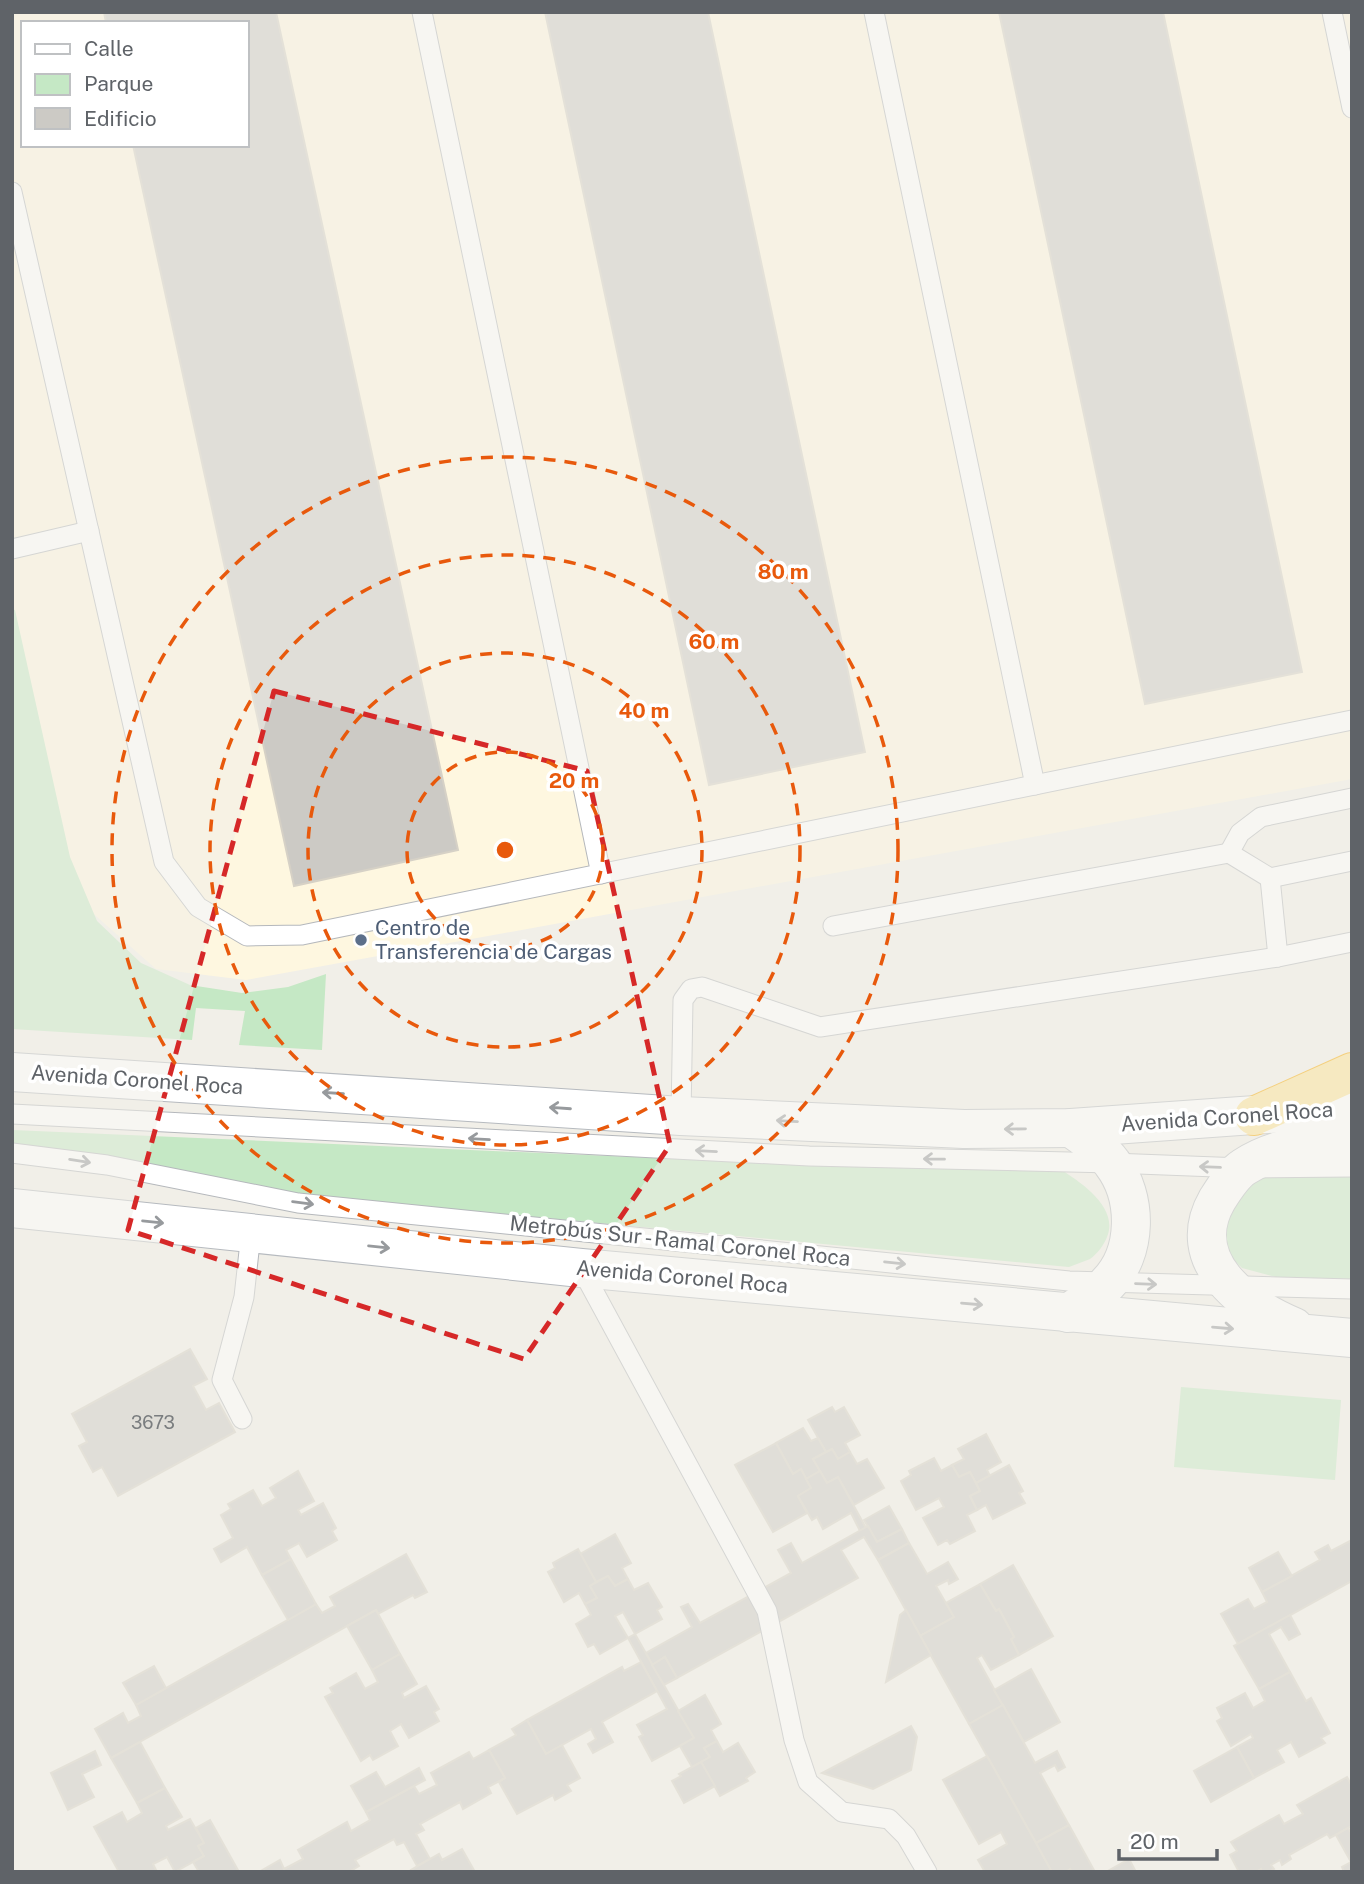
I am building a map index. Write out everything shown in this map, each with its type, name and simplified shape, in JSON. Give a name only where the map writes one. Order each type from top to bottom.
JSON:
[{"type":"highway","points":[[1254,1115],[1352,1072]]},
{"type":"main road","name":"Avenida Coronel Roca","points":[[12,1072],[681,1116],[964,1129],[1071,1128],[1352,1108]]},
{"type":"main road","points":[[1068,1313],[1108,1283],[1123,1261],[1130,1236],[1131,1210],[1125,1185],[1112,1163],[1071,1128]]},
{"type":"main road","points":[[1314,1336],[1281,1322],[1229,1287],[1217,1271],[1210,1252],[1207,1232],[1210,1212],[1223,1189],[1242,1168],[1286,1148],[1352,1139]]},
{"type":"main road","name":"Avenida Coronel Roca","points":[[12,1208],[580,1268],[1352,1338]]},
{"type":"lane","points":[[422,12],[601,874]]},
{"type":"lane","points":[[874,12],[1035,785]]},
{"type":"lane","points":[[1332,12],[1352,108]]},
{"type":"lane","points":[[12,191],[164,862],[198,907],[247,936],[302,935],[1352,720]]},
{"type":"lane","points":[[12,550],[89,531]]},
{"type":"lane","points":[[1229,853],[1240,833],[1261,817],[1352,798]]},
{"type":"lane","points":[[833,926],[1229,853],[1270,878],[1352,861]]},
{"type":"lane","points":[[1270,878],[1278,957]]},
{"type":"lane","points":[[681,1116],[683,1000],[691,989],[702,987],[820,1027],[1278,957],[1352,942]]},
{"type":"lane","points":[[12,1114],[809,1156],[1242,1168],[1352,1167]]},
{"type":"lane","name":"Metrobús Sur - Ramal Coronel Roca","points":[[12,1153],[107,1165],[298,1203],[1108,1283],[1352,1289]]},
{"type":"lane","points":[[242,1419],[222,1380],[244,1297],[251,1233]]},
{"type":"lane","points":[[580,1268],[767,1611],[794,1740],[808,1782],[842,1812],[890,1818],[906,1836],[927,1872]]},
{"type":"highlighted area","points":[[274,691],[587,771],[670,1145],[524,1359],[128,1230]]},
{"type":"shaded area","points":[[12,12],[1352,12],[1352,779],[246,980],[156,969],[88,909],[56,842],[12,642]]},
{"type":"green space","points":[[12,609],[15,610],[70,857],[97,921],[141,963],[190,985],[242,993],[288,987],[326,974],[322,1050],[239,1045],[245,1011],[196,1008],[192,1040],[12,1029]]},
{"type":"green space","points":[[12,1130],[885,1168],[1060,1169],[1096,1197],[1108,1216],[1109,1226],[1106,1240],[1095,1255],[1069,1267],[301,1195],[12,1143]]},
{"type":"green space","points":[[1352,1165],[1352,1279],[1276,1277],[1242,1268],[1222,1249],[1237,1175]]},
{"type":"green space","points":[[1181,1387],[1341,1400],[1335,1480],[1174,1467]]},
{"type":"building","points":[[104,12],[276,12],[458,850],[294,886],[133,147],[248,147],[248,21],[106,21]]},
{"type":"building","points":[[545,12],[708,12],[865,752],[709,785]]},
{"type":"building","points":[[999,12],[1163,12],[1302,672],[1145,704]]},
{"type":"building","points":[[190,1349],[207,1379],[193,1386],[206,1410],[219,1403],[235,1432],[118,1496],[102,1467],[93,1472],[79,1446],[87,1442],[72,1414]]},
{"type":"building","points":[[832,1407],[835,1412],[844,1407],[860,1435],[845,1443],[850,1452],[838,1459],[832,1449],[826,1452],[808,1420]]},
{"type":"building","points":[[803,1428],[811,1441],[818,1438],[826,1452],[813,1459],[820,1471],[806,1479],[801,1469],[793,1474],[776,1443]]},
{"type":"building","points":[[986,1434],[1001,1462],[987,1470],[990,1476],[976,1483],[970,1472],[959,1477],[952,1465],[964,1459],[958,1449]]},
{"type":"building","points":[[776,1443],[793,1474],[801,1469],[811,1488],[798,1496],[807,1513],[773,1532],[735,1465]]},
{"type":"building","points":[[832,1449],[838,1459],[850,1452],[857,1464],[867,1459],[884,1488],[854,1505],[838,1477],[827,1483],[813,1459]]},
{"type":"building","points":[[934,1458],[941,1471],[952,1465],[959,1477],[970,1472],[980,1491],[970,1496],[977,1510],[967,1515],[975,1531],[950,1544],[947,1540],[938,1545],[923,1518],[944,1507],[939,1498],[916,1510],[901,1481],[911,1475],[909,1471]]},
{"type":"building","points":[[1009,1465],[1023,1491],[1019,1493],[1025,1503],[993,1519],[986,1505],[977,1510],[970,1496],[980,1491],[976,1483]]},
{"type":"building","points":[[298,1471],[314,1501],[298,1510],[301,1515],[323,1503],[336,1528],[332,1531],[337,1540],[307,1557],[299,1543],[286,1550],[291,1559],[262,1575],[247,1547],[221,1562],[214,1549],[233,1538],[221,1515],[231,1509],[228,1504],[253,1490],[262,1506],[276,1498],[270,1488]]},
{"type":"building","points":[[820,1471],[827,1483],[838,1477],[866,1528],[860,1531],[851,1513],[823,1529],[817,1517],[812,1520],[798,1496],[811,1488],[806,1479]]},
{"type":"building","points":[[889,1506],[902,1529],[877,1542],[864,1520]]},
{"type":"building","points":[[868,1526],[877,1542],[902,1529],[909,1543],[878,1560],[864,1537],[841,1550],[858,1578],[677,1678],[665,1657],[652,1665],[646,1653],[692,1627],[681,1607],[688,1604],[700,1623],[791,1573],[778,1550],[791,1543],[802,1563]]},
{"type":"building","points":[[615,1534],[631,1563],[622,1568],[628,1579],[615,1586],[608,1576],[596,1582],[580,1554]]},
{"type":"building","points":[[1352,1540],[1352,1581],[1238,1644],[1221,1614],[1248,1599],[1254,1609],[1267,1602],[1262,1592],[1320,1560],[1315,1552],[1328,1545],[1331,1551]]},
{"type":"building","points":[[909,1543],[927,1574],[948,1562],[958,1579],[936,1586],[954,1617],[920,1636],[878,1560]]},
{"type":"building","points":[[578,1549],[596,1582],[590,1586],[597,1598],[585,1604],[579,1593],[564,1602],[548,1572],[555,1568],[553,1563]]},
{"type":"building","points":[[1278,1552],[1292,1576],[1262,1592],[1249,1568]]},
{"type":"building","points":[[406,1554],[427,1592],[415,1598],[413,1595],[378,1614],[376,1610],[111,1758],[95,1729],[123,1713],[128,1723],[141,1716],[136,1705],[316,1604],[322,1613],[335,1606],[330,1597]]},
{"type":"building","points":[[291,1559],[316,1604],[288,1620],[262,1575]]},
{"type":"building","points":[[1013,1565],[1053,1636],[1019,1655],[1011,1639],[1014,1637],[999,1609],[996,1611],[980,1584]]},
{"type":"building","points":[[608,1576],[615,1586],[628,1579],[634,1590],[648,1583],[662,1607],[657,1610],[662,1619],[635,1634],[623,1612],[615,1616],[628,1638],[600,1654],[594,1644],[588,1647],[576,1624],[591,1615],[585,1604],[597,1598],[590,1586]]},
{"type":"building","points":[[980,1584],[996,1611],[999,1609],[1014,1637],[1011,1639],[1019,1655],[991,1670],[982,1655],[977,1658],[1003,1705],[969,1724],[920,1636],[954,1617],[946,1603]]},
{"type":"building","points":[[376,1610],[400,1654],[372,1670],[347,1626]]},
{"type":"building","points":[[906,1610],[931,1655],[886,1682],[900,1615]]},
{"type":"building","points":[[1290,1615],[1300,1634],[1289,1640],[1281,1627],[1269,1634],[1290,1672],[1259,1689],[1234,1646]]},
{"type":"building","points":[[635,1634],[694,1738],[652,1761],[639,1737],[643,1735],[637,1725],[667,1709],[628,1638]]},
{"type":"building","points":[[400,1654],[417,1684],[402,1693],[404,1698],[426,1686],[439,1709],[434,1712],[439,1721],[409,1738],[401,1724],[390,1731],[398,1746],[373,1760],[370,1755],[361,1761],[325,1697],[333,1693],[330,1688],[356,1673],[365,1689],[378,1682],[372,1670]]},
{"type":"building","points":[[665,1657],[677,1678],[664,1685],[652,1665]]},
{"type":"building","points":[[641,1662],[657,1691],[602,1722],[613,1742],[593,1753],[588,1744],[596,1739],[591,1729],[546,1754],[527,1720],[622,1667],[624,1671]]},
{"type":"building","points":[[154,1666],[166,1688],[136,1705],[123,1683]]},
{"type":"building","points":[[1031,1669],[1060,1722],[1024,1742],[994,1690]]},
{"type":"building","points":[[1290,1672],[1306,1701],[1311,1698],[1330,1733],[1321,1738],[1325,1743],[1299,1757],[1291,1742],[1277,1750],[1284,1762],[1254,1778],[1237,1747],[1253,1738],[1251,1734],[1231,1746],[1217,1721],[1222,1718],[1217,1708],[1245,1693],[1253,1708],[1265,1701],[1259,1689]]},
{"type":"building","points":[[705,1695],[721,1724],[711,1730],[717,1741],[704,1748],[710,1757],[692,1767],[680,1746],[694,1738],[678,1711]]},
{"type":"building","points":[[1003,1705],[1035,1763],[1057,1751],[1065,1767],[1058,1771],[1055,1765],[1040,1773],[1069,1825],[1036,1843],[969,1724]]},
{"type":"building","points":[[527,1720],[546,1754],[562,1745],[580,1778],[567,1785],[571,1791],[555,1800],[553,1795],[517,1814],[499,1782],[505,1778],[489,1750],[516,1735],[512,1729]]},
{"type":"building","points":[[911,1726],[917,1737],[911,1770],[873,1789],[822,1773]]},
{"type":"building","points":[[717,1741],[723,1752],[738,1743],[755,1772],[746,1778],[748,1781],[720,1796],[701,1762],[710,1757],[704,1748]]},
{"type":"building","points":[[140,1742],[165,1788],[137,1803],[111,1758]]},
{"type":"building","points":[[1237,1747],[1254,1778],[1211,1802],[1194,1771]]},
{"type":"building","points":[[489,1750],[505,1778],[488,1787],[491,1793],[463,1809],[460,1802],[420,1824],[424,1830],[416,1834],[430,1859],[417,1866],[404,1842],[397,1845],[394,1839],[355,1860],[359,1866],[349,1872],[259,1872],[280,1860],[284,1869],[303,1859],[298,1850],[347,1822],[351,1831],[370,1820],[366,1812],[414,1786],[419,1794],[437,1785],[431,1773],[469,1752],[473,1759]]},
{"type":"building","points":[[95,1751],[101,1765],[82,1774],[94,1797],[68,1810],[51,1773]]},
{"type":"building","points":[[987,1756],[1052,1872],[985,1872],[978,1860],[1007,1844],[1001,1832],[979,1844],[943,1780]]},
{"type":"building","points":[[701,1762],[715,1786],[684,1803],[672,1781]]},
{"type":"building","points":[[419,1768],[425,1780],[366,1812],[351,1786],[376,1772],[385,1787]]},
{"type":"building","points":[[1347,1777],[1352,1786],[1352,1826],[1330,1838],[1327,1834],[1289,1855],[1291,1859],[1282,1865],[1280,1860],[1271,1865],[1274,1869],[1269,1872],[1262,1872],[1261,1869],[1256,1872],[1239,1872],[1230,1855],[1237,1851],[1231,1842],[1279,1815],[1284,1824],[1303,1814],[1297,1805]]},
{"type":"building","points":[[165,1788],[182,1817],[166,1826],[168,1830],[190,1819],[204,1843],[198,1846],[204,1856],[175,1872],[167,1857],[153,1864],[157,1872],[119,1872],[94,1827],[122,1812],[127,1822],[142,1813],[137,1803]]},
{"type":"building","points":[[210,1820],[239,1872],[199,1872],[193,1862],[204,1856],[198,1846],[204,1843],[196,1828]]},
{"type":"building","points":[[1069,1825],[1095,1872],[1072,1872],[1070,1869],[1066,1872],[1052,1872],[1036,1843]]},
{"type":"building","points":[[1348,1828],[1352,1834],[1352,1872],[1344,1872],[1342,1867],[1351,1862],[1336,1835]]},
{"type":"building","points":[[462,1849],[475,1872],[411,1870],[439,1854],[442,1860]]},
{"type":"building","points":[[1129,1859],[1136,1872],[1106,1872]]},
{"type":"place","name":"Centro de Transferencia de Cargas","points":[[361,940]]}]
